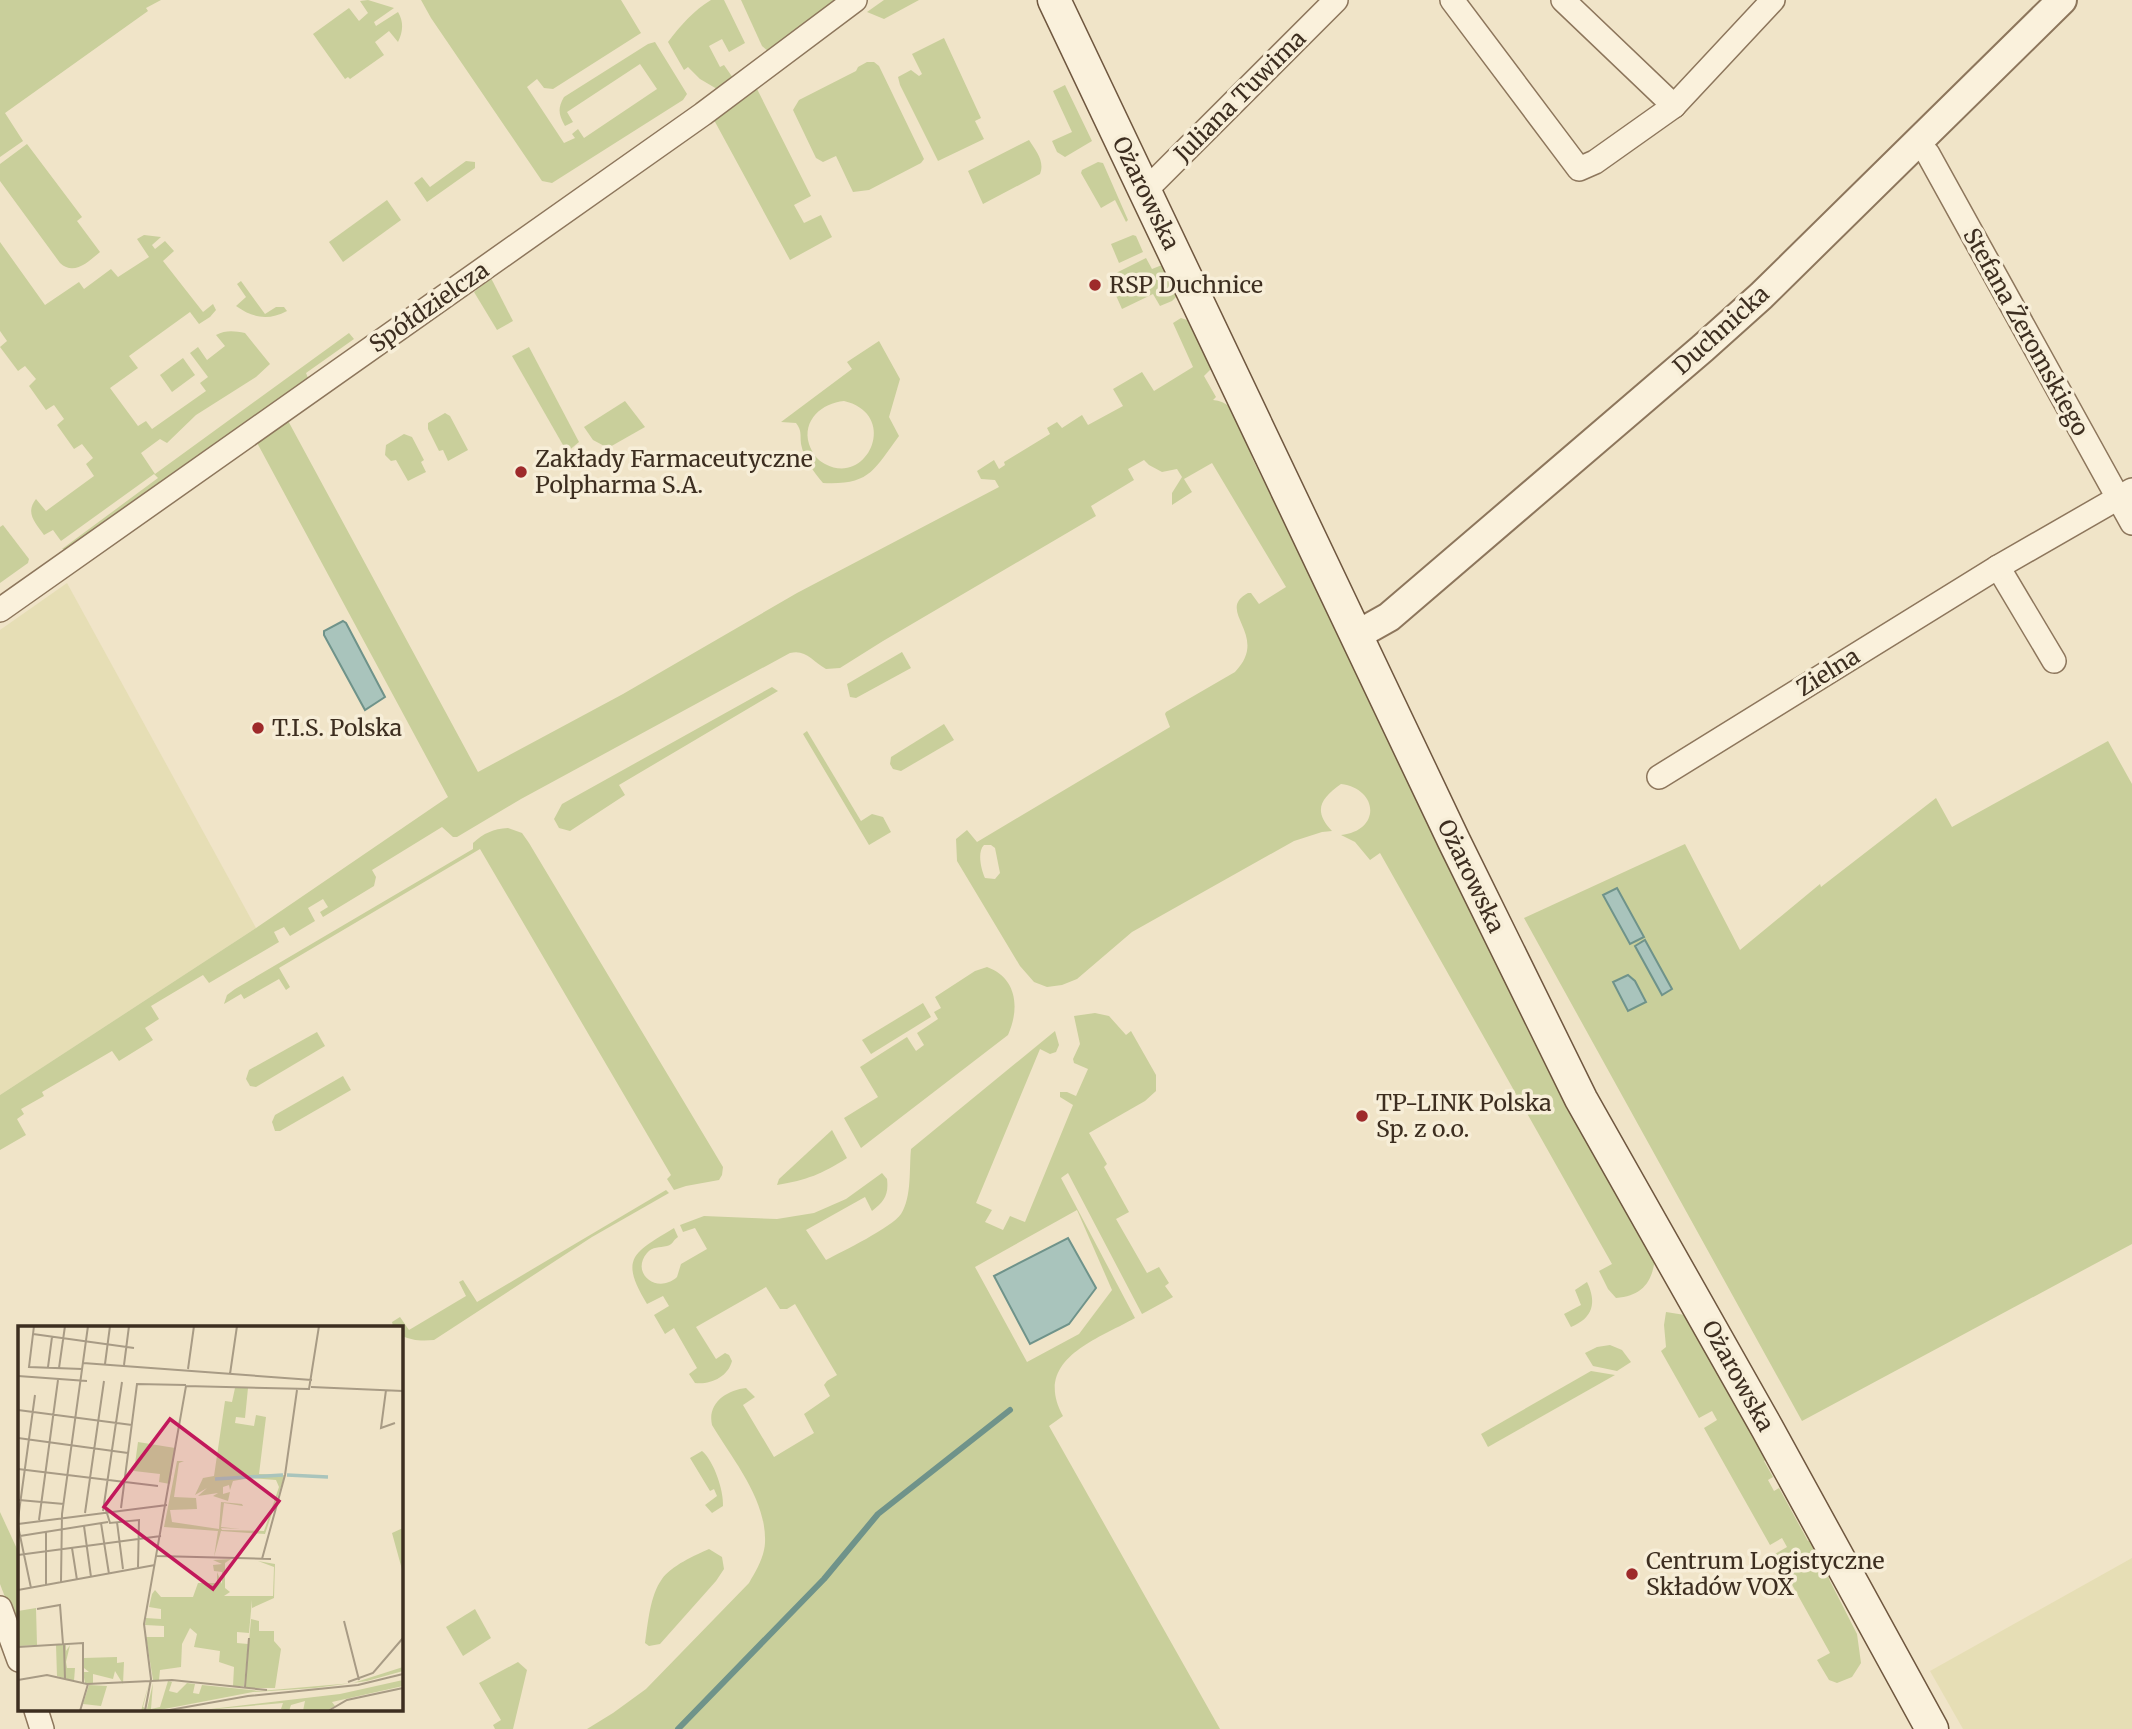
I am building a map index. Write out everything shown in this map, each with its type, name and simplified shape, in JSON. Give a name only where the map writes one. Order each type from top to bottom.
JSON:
[{"type":"main road","name":"Ożarowska","points":[[1054,0],[1454,841],[1581,1098],[1933,1729]]},
{"type":"street","name":"Spółdzielcza","points":[[0,610],[703,114],[855,0]]},
{"type":"street","name":"Juliana Tuwima","points":[[1145,191],[1336,0]]},
{"type":"street","points":[[1452,0],[1579,169],[1595,162],[1674,106],[1773,0]]},
{"type":"street","points":[[1563,0],[1674,106]]},
{"type":"street","name":"Duchnicka","points":[[1357,635],[1389,617],[1761,296],[2062,0]]},
{"type":"street","name":"Stefana Żeromskiego","points":[[1917,142],[1928,154],[2125,494],[2132,523]]},
{"type":"street","name":"Zielna","points":[[1659,778],[1998,567],[2125,494]]},
{"type":"street","points":[[1998,567],[2054,662]]},
{"type":"street","points":[[0,1608],[18,1657]]},
{"type":"street","points":[[37,1712],[42,1729]]},
{"type":"shaded area","points":[[67,583],[256,928],[0,1095],[0,630]]},
{"type":"shaded area","points":[[2132,1558],[2132,1729],[1963,1729],[1930,1671]]},
{"type":"green space","points":[[0,0],[161,0],[146,8],[148,11],[5,113],[23,141],[0,157]]},
{"type":"green space","points":[[368,0],[394,8],[374,22],[376,26],[398,12],[402,23],[401,34],[398,42],[389,31],[375,42],[384,55],[350,79],[345,79],[313,34],[349,8],[359,21],[368,13],[360,1]]},
{"type":"green space","points":[[421,0],[621,0],[641,33],[553,89],[544,88],[537,79],[527,87],[564,143],[575,138],[572,134],[578,129],[584,138],[657,89],[640,64],[567,112],[573,122],[565,126],[560,115],[560,105],[564,97],[648,44],[655,42],[687,94],[683,100],[552,183],[542,181]]},
{"type":"green space","points":[[711,0],[724,0],[745,43],[729,52],[722,39],[709,46],[720,67],[724,65],[733,78],[717,89],[700,79],[688,67],[684,70],[668,42],[688,19]]},
{"type":"green space","points":[[741,0],[837,0],[769,52],[762,46]]},
{"type":"green space","points":[[884,0],[919,0],[884,19],[867,12]]},
{"type":"green space","points":[[944,38],[981,118],[975,121],[984,139],[938,161],[898,77],[911,70],[919,76],[922,74],[912,54]]},
{"type":"green space","points":[[867,62],[874,62],[879,66],[924,159],[869,190],[853,192],[836,156],[823,162],[816,158],[793,110],[799,100],[856,71]]},
{"type":"green space","points":[[1065,85],[1092,141],[1065,157],[1057,152],[1052,141],[1072,132],[1053,91]]},
{"type":"green space","points":[[757,89],[811,196],[794,205],[804,223],[821,215],[832,237],[790,260],[714,120]]},
{"type":"green space","points":[[1029,140],[1041,160],[1040,174],[983,204],[968,171]]},
{"type":"green space","points":[[27,144],[82,217],[77,221],[100,252],[81,266],[70,268],[60,263],[0,181],[0,164]]},
{"type":"green space","points":[[466,161],[475,162],[475,168],[427,202],[414,183],[422,177],[430,187]]},
{"type":"green space","points":[[1098,162],[1103,163],[1128,220],[1126,222],[1115,200],[1101,208],[1081,173]]},
{"type":"green space","points":[[387,200],[401,220],[343,262],[329,242]]},
{"type":"green space","points":[[144,235],[161,237],[152,245],[155,249],[165,241],[174,251],[163,261],[203,312],[213,304],[216,310],[199,324],[190,312],[129,356],[138,368],[110,388],[138,426],[146,421],[152,429],[206,391],[200,383],[208,377],[190,353],[198,347],[207,360],[225,346],[216,335],[230,331],[245,333],[270,364],[256,377],[196,415],[167,443],[160,439],[141,453],[155,474],[349,333],[354,339],[306,373],[308,378],[75,546],[62,549],[158,478],[154,474],[61,541],[53,530],[44,535],[37,526],[31,513],[36,499],[46,511],[94,476],[86,464],[93,458],[82,444],[74,449],[57,425],[64,419],[54,405],[46,410],[29,386],[36,379],[25,366],[18,371],[0,347],[7,341],[0,331],[0,242],[45,305],[79,282],[84,289],[111,269],[118,277],[149,257],[137,239]]},
{"type":"green space","points":[[1133,235],[1143,252],[1119,263],[1111,244]]},
{"type":"green space","points":[[1146,258],[1152,269],[1162,265],[1177,296],[1160,306],[1153,294],[1122,309],[1109,280],[1118,272]]},
{"type":"green space","points":[[491,278],[513,321],[497,330],[474,292]]},
{"type":"green space","points":[[241,281],[265,314],[276,307],[284,307],[287,311],[261,317],[236,306],[246,297],[237,284]]},
{"type":"green space","points":[[1181,318],[1190,321],[1212,368],[1204,376],[1216,397],[1213,400],[1230,407],[1241,422],[1253,460],[1655,1257],[1649,1280],[1640,1290],[1616,1298],[1608,1289],[1599,1271],[1612,1264],[1380,853],[1370,860],[1355,842],[1341,835],[1354,832],[1369,818],[1368,801],[1354,787],[1341,784],[1324,800],[1322,817],[1332,831],[1294,841],[1132,932],[1077,979],[1062,985],[1047,987],[1034,982],[1020,966],[957,861],[956,839],[967,830],[977,842],[1170,727],[1166,712],[1235,672],[1244,659],[1246,635],[1238,616],[1239,600],[1251,593],[1259,604],[1286,587],[1212,463],[1184,479],[1192,492],[1172,505],[1172,493],[1182,477],[1177,469],[1162,472],[1144,460],[1128,469],[1134,480],[1091,506],[1096,516],[840,668],[826,669],[805,654],[790,653],[521,799],[457,837],[453,837],[442,827],[372,870],[376,877],[374,886],[323,917],[320,912],[328,907],[323,899],[308,908],[315,921],[290,936],[284,927],[274,932],[279,942],[209,983],[203,975],[151,1006],[159,1019],[145,1028],[153,1040],[119,1061],[112,1051],[42,1092],[44,1096],[21,1109],[24,1114],[17,1119],[26,1135],[0,1150],[0,1095],[256,928],[448,797],[255,439],[286,417],[478,772],[623,694],[797,593],[999,487],[995,480],[981,479],[977,471],[994,460],[999,469],[1005,465],[1004,462],[1050,434],[1047,428],[1057,422],[1062,428],[1082,415],[1088,425],[1123,406],[1113,389],[1142,372],[1154,391],[1193,367],[1173,323]],"holes":[[[984,845],[995,848],[1000,873],[995,879],[985,878],[980,861]]]},
{"type":"green space","points":[[879,341],[900,379],[889,417],[899,436],[876,467],[861,478],[823,483],[804,455],[796,423],[781,422],[852,369],[847,362]],"holes":[[[844,401],[861,408],[871,420],[874,433],[872,446],[865,458],[854,466],[840,468],[825,464],[815,456],[809,444],[808,427],[811,420],[821,409],[836,402]]]},
{"type":"green space","points":[[529,347],[579,442],[567,452],[512,356]]},
{"type":"green space","points":[[183,358],[195,375],[172,392],[160,375]]},
{"type":"green space","points":[[625,401],[645,427],[608,448],[593,440],[584,427]]},
{"type":"green space","points":[[445,413],[450,416],[468,450],[448,461],[443,450],[439,451],[428,429],[428,423]]},
{"type":"green space","points":[[404,434],[412,437],[424,460],[421,462],[426,472],[408,481],[396,460],[391,461],[385,455],[386,445]]},
{"type":"green space","points":[[3,525],[29,559],[28,563],[0,583],[0,527]]},
{"type":"green space","points":[[902,652],[911,668],[856,698],[850,697],[847,684]]},
{"type":"green space","points":[[772,687],[778,691],[619,785],[625,795],[570,831],[559,828],[554,819],[562,804]]},
{"type":"green space","points":[[944,724],[954,740],[901,771],[893,769],[890,764],[891,757]]},
{"type":"green space","points":[[807,731],[861,821],[872,814],[883,817],[891,832],[869,845],[803,734]]},
{"type":"green space","points":[[2108,741],[2132,784],[2132,1244],[1802,1421],[1524,918],[1685,844],[1740,950],[1820,884],[1821,887],[1936,798],[1952,827]]},
{"type":"green space","points":[[508,828],[522,833],[529,843],[723,1167],[719,1180],[674,1190],[667,1179],[671,1175],[480,849],[279,968],[290,987],[286,990],[279,979],[244,999],[241,994],[224,1004],[227,995],[235,989],[473,849],[473,843],[485,834]]},
{"type":"green space","points":[[987,967],[1005,978],[1013,995],[1014,1015],[1008,1035],[861,1148],[844,1118],[878,1097],[860,1067],[907,1037],[916,1051],[924,1045],[917,1033],[938,1019],[934,1012],[941,1008],[935,997],[975,971]]},
{"type":"green space","points":[[923,1003],[931,1017],[871,1054],[862,1040]]},
{"type":"green space","points":[[1095,1013],[1109,1016],[1126,1035],[1131,1031],[1156,1075],[1156,1091],[1145,1101],[1089,1133],[1129,1212],[1116,1219],[1147,1273],[1159,1267],[1169,1283],[1165,1286],[1173,1297],[1142,1314],[1068,1173],[1061,1178],[1135,1318],[1087,1344],[1062,1366],[1056,1380],[1056,1397],[1063,1416],[1049,1426],[1220,1729],[587,1729],[646,1689],[749,1583],[761,1559],[765,1543],[761,1511],[747,1481],[712,1425],[711,1417],[716,1404],[726,1395],[746,1388],[755,1397],[743,1405],[774,1457],[814,1433],[804,1414],[830,1396],[824,1385],[837,1375],[795,1304],[787,1309],[780,1309],[766,1287],[696,1327],[716,1359],[725,1353],[732,1361],[727,1371],[718,1379],[695,1383],[689,1374],[697,1368],[674,1328],[665,1334],[654,1315],[669,1306],[663,1296],[647,1304],[638,1289],[632,1266],[635,1258],[649,1244],[674,1228],[678,1237],[669,1245],[649,1251],[642,1268],[648,1279],[654,1283],[669,1282],[677,1277],[681,1264],[707,1249],[695,1228],[683,1232],[680,1225],[704,1216],[777,1219],[814,1213],[846,1199],[882,1173],[887,1179],[886,1194],[883,1201],[872,1211],[865,1197],[806,1230],[826,1260],[855,1245],[896,1220],[901,1214],[908,1191],[911,1149],[1055,1031],[1059,1045],[1056,1052],[1050,1054],[1040,1049],[976,1203],[992,1210],[985,1222],[1003,1230],[1010,1216],[1025,1222],[1073,1105],[1060,1097],[1060,1092],[1076,1096],[1088,1069],[1074,1063],[1073,1059],[1080,1044],[1074,1016]],"holes":[[[1077,1210],[1112,1290],[1079,1334],[1027,1362],[975,1267]]]},
{"type":"green space","points":[[317,1032],[325,1046],[256,1087],[250,1086],[246,1079],[249,1070]]},
{"type":"green space","points":[[343,1076],[351,1090],[280,1131],[275,1131],[272,1122],[275,1115]]},
{"type":"green space","points":[[832,1130],[847,1158],[814,1176],[777,1185],[779,1179]]},
{"type":"green space","points":[[666,1190],[669,1193],[592,1237],[434,1340],[409,1338],[402,1335],[402,1326],[393,1326],[392,1322],[400,1317],[409,1330],[466,1296],[459,1282],[463,1280],[477,1302]]},
{"type":"green space","points":[[1587,1282],[1592,1297],[1591,1309],[1584,1319],[1571,1327],[1564,1314],[1581,1305],[1575,1290]]},
{"type":"green space","points":[[1666,1312],[1685,1315],[1697,1325],[1771,1457],[1764,1461],[1773,1477],[1768,1480],[1774,1491],[1779,1488],[1808,1541],[1815,1537],[1830,1581],[1857,1634],[1861,1663],[1852,1677],[1837,1683],[1829,1680],[1817,1660],[1830,1653],[1775,1554],[1787,1547],[1782,1538],[1770,1545],[1704,1428],[1717,1420],[1712,1411],[1699,1418],[1661,1351],[1666,1347]]},
{"type":"green space","points":[[1610,1345],[1622,1350],[1631,1362],[1617,1371],[1593,1366],[1585,1353]]},
{"type":"green space","points":[[1591,1371],[1615,1375],[1488,1447],[1481,1434]]},
{"type":"green space","points":[[702,1451],[714,1469],[722,1492],[723,1506],[712,1513],[705,1505],[717,1496],[714,1489],[710,1491],[690,1458]]},
{"type":"green space","points":[[0,1512],[18,1551],[18,1631],[0,1584]]},
{"type":"green space","points":[[709,1549],[722,1557],[724,1569],[660,1644],[649,1646],[645,1643],[647,1627],[658,1586],[666,1574],[677,1565]]},
{"type":"green space","points":[[475,1609],[491,1638],[463,1656],[446,1627]]},
{"type":"green space","points":[[518,1662],[527,1670],[513,1729],[495,1729],[493,1725],[501,1720],[479,1683]]},
{"type":"water","points":[[343,621],[385,697],[365,710],[324,635],[324,631]]},
{"type":"water","points":[[1617,888],[1644,937],[1630,944],[1603,895]]},
{"type":"water","points":[[1645,940],[1672,989],[1662,995],[1635,946]]},
{"type":"water","points":[[1628,975],[1635,981],[1646,1002],[1628,1011],[1613,982]]},
{"type":"water","points":[[1068,1238],[1096,1288],[1069,1324],[1030,1344],[994,1276]]},
{"type":"waterway","points":[[678,1729],[824,1579],[878,1514],[1010,1410]]},
{"type":"place","name":"RSP Duchnice","points":[[1095,285]]},
{"type":"place","name":"Zakłady Farmaceutyczne Polpharma S.A.","points":[[521,472]]},
{"type":"place","name":"T.I.S. Polska","points":[[258,728]]},
{"type":"place","name":"TP-LINK Polska Sp. z o.o.","points":[[1362,1116]]},
{"type":"place","name":"Centrum Logistyczne Składów VOX","points":[[1632,1574]]}]
